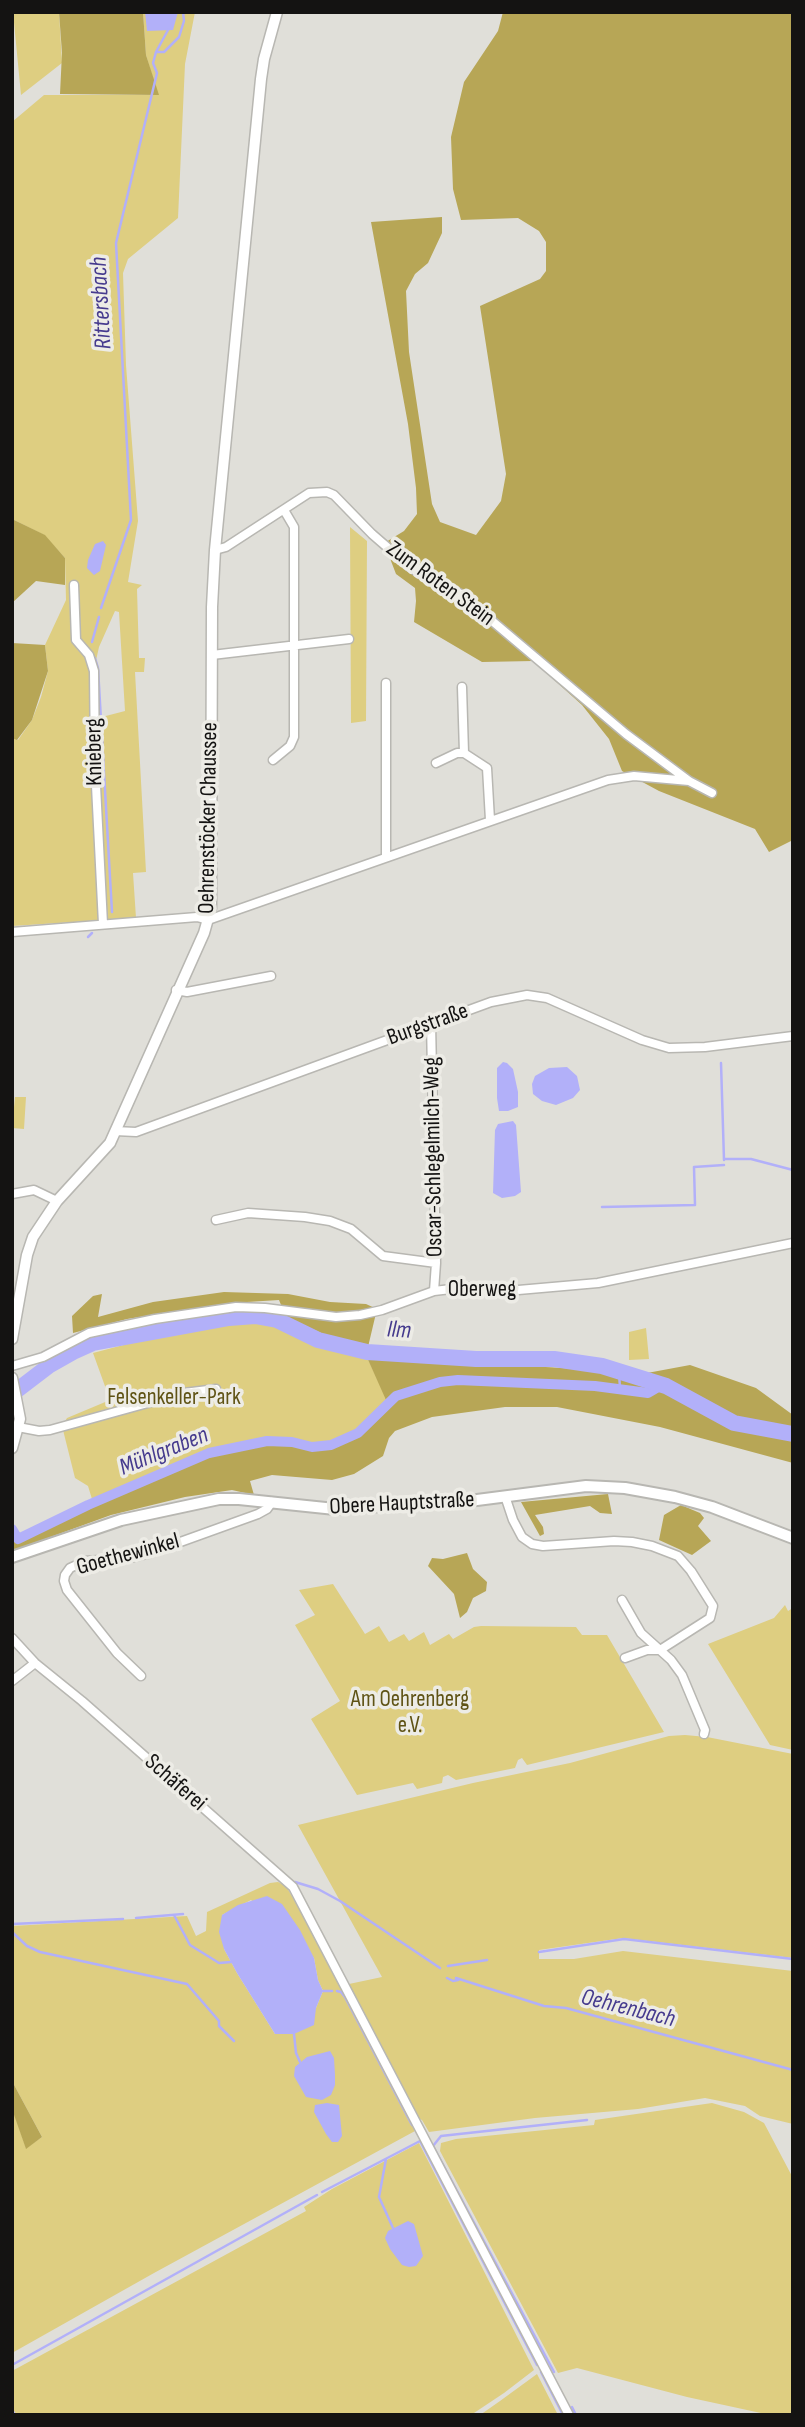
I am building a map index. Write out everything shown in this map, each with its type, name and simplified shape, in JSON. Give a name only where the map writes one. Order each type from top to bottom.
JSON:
[{"type":"main road","name":"Obere Hauptstraße","points":[[12,1557],[110,1523],[190,1504],[239,1499],[335,1509],[505,1496],[586,1486],[638,1490],[712,1507],[793,1538]]},
{"type":"street","name":"Oehrenstöcker Chaussee","points":[[12,1339],[30,1245],[57,1201],[106,1149],[116,1131],[212,908],[212,655],[215,550],[261,79],[277,12]]},
{"type":"street","name":"Zum Roten Stein","points":[[215,550],[226,547],[309,493],[327,492],[334,495],[372,534],[410,567],[433,583],[460,593],[626,734],[689,781],[712,793]]},
{"type":"street","points":[[273,760],[290,747],[294,737],[295,527],[284,509]]},
{"type":"street","name":"Knieberg","points":[[75,585],[76,640],[89,655],[93,671],[103,924]]},
{"type":"street","points":[[212,655],[349,639]]},
{"type":"street","points":[[386,683],[386,857]]},
{"type":"street","points":[[462,687],[464,753]]},
{"type":"street","points":[[436,763],[457,753],[464,753],[487,768],[490,820]]},
{"type":"street","name":"Zum Roten Stein","points":[[208,920],[490,820],[621,777],[689,781]]},
{"type":"street","points":[[12,932],[197,918],[208,920]]},
{"type":"street","points":[[176,990],[187,992],[271,976]]},
{"type":"street","name":"Burgstraße","points":[[116,1131],[136,1132],[491,1002],[537,996],[642,1040],[669,1048],[685,1049],[793,1036]]},
{"type":"street","name":"Oscar-Schlegelmilch-Weg","points":[[431,1023],[436,1263],[433,1291]]},
{"type":"street","points":[[12,1194],[34,1190],[57,1201]]},
{"type":"street","points":[[216,1220],[248,1213],[330,1221],[351,1229],[383,1256],[436,1263]]},
{"type":"street","name":"Oberweg","points":[[12,1366],[43,1357],[89,1333],[143,1321],[236,1307],[336,1317],[360,1315],[382,1310],[433,1291],[468,1287],[507,1292],[598,1283],[793,1242]]},
{"type":"street","points":[[12,1448],[18,1427],[19,1407],[13,1383]]},
{"type":"street","points":[[18,1427],[50,1430],[184,1394],[216,1389]]},
{"type":"street","points":[[505,1496],[522,1537],[532,1544],[543,1546],[632,1542],[665,1550],[685,1563],[711,1601],[713,1612],[704,1622],[660,1650],[647,1650],[625,1658]]},
{"type":"street","name":"Goethewinkel","points":[[141,1676],[117,1653],[67,1590],[64,1581],[70,1568],[85,1561],[130,1558],[147,1553],[258,1514],[272,1502]]},
{"type":"street","points":[[622,1600],[635,1625],[671,1660],[688,1686],[705,1730],[704,1734]]},
{"type":"street","name":"Schäferei","points":[[12,1638],[35,1663],[82,1701],[293,1887],[569,2415]]},
{"type":"street","points":[[12,1681],[35,1663]]},
{"type":"green space","points":[[13,12],[59,12],[62,63],[21,95]]},
{"type":"green space","points":[[143,12],[195,12],[185,64],[178,218],[128,259],[123,273],[126,365],[138,521],[128,582],[142,585],[137,589],[139,658],[145,658],[144,672],[135,672],[146,872],[133,873],[136,918],[12,926],[12,738],[18,740],[32,720],[41,697],[48,671],[45,645],[66,600],[65,558],[44,535],[12,519],[12,122],[44,95],[158,95],[146,55]],"holes":[[[115,611],[119,612],[125,711],[98,718],[95,665],[99,647]]]},
{"type":"green space","points":[[350,527],[367,541],[366,721],[351,723]]},
{"type":"green space","points":[[15,1097],[26,1097],[24,1129],[12,1128]]},
{"type":"green space","name":"Felsenkeller-Park","points":[[286,1317],[365,1353],[387,1400],[364,1425],[348,1436],[330,1443],[312,1444],[292,1439],[207,1450],[92,1499],[88,1486],[75,1478],[62,1426],[67,1418],[110,1400],[93,1353],[229,1323]]},
{"type":"green space","points":[[646,1328],[649,1359],[629,1360],[629,1332]]},
{"type":"green space","name":"Am Oehrenberg e.V.","points":[[333,1584],[365,1634],[379,1626],[389,1642],[404,1634],[409,1641],[424,1632],[430,1645],[449,1634],[453,1639],[481,1626],[576,1627],[582,1635],[607,1635],[664,1732],[527,1765],[522,1758],[518,1760],[515,1768],[456,1780],[448,1775],[443,1777],[442,1783],[417,1789],[413,1783],[357,1795],[311,1719],[340,1701],[295,1625],[315,1615],[299,1590]]},
{"type":"green space","points":[[785,1605],[788,1611],[793,1608],[793,1750],[770,1745],[708,1644],[774,1618]]},
{"type":"green space","points":[[685,1735],[793,1754],[793,1958],[623,1938],[539,1950],[539,1959],[574,1959],[623,1951],[793,1971],[793,2124],[760,2116],[745,2106],[705,2098],[638,2109],[535,2118],[429,2132],[422,2120],[417,2118],[349,1984],[382,1977],[298,1825],[570,1763],[669,1736]]},
{"type":"green space","points":[[278,1882],[286,1886],[315,1936],[415,2131],[12,2353],[13,2110],[26,2148],[42,2137],[12,2081],[12,1926],[187,1916],[196,1936],[206,1931],[207,1912],[270,1883]],"holes":[[[251,1900],[314,1958],[323,1991],[316,2008],[275,2034],[224,1949],[222,1915]]]},
{"type":"green space","points":[[712,2103],[744,2112],[764,2123],[793,2178],[793,2415],[770,2415],[687,2397],[577,2368],[558,2373],[440,2151],[441,2143],[456,2139],[594,2125],[595,2120]]},
{"type":"green space","points":[[419,2143],[534,2370],[504,2393],[471,2415],[12,2415],[12,2371],[306,2211],[304,2207],[332,2189]]},
{"type":"green space","points":[[537,2374],[558,2415],[480,2415],[500,2401]]},
{"type":"shaded area","points":[[59,12],[143,12],[146,55],[159,95],[60,94],[62,53]]},
{"type":"shaded area","points":[[503,12],[793,12],[793,840],[769,852],[755,829],[659,791],[622,771],[609,739],[582,705],[533,661],[482,662],[414,622],[415,588],[396,574],[391,561],[386,542],[404,531],[417,514],[416,488],[408,424],[371,222],[442,217],[442,233],[428,263],[415,274],[406,291],[409,352],[432,504],[440,522],[476,535],[501,501],[506,474],[480,306],[540,279],[546,271],[546,242],[539,231],[518,218],[461,220],[453,189],[451,137],[464,82],[498,31]]},
{"type":"shaded area","points":[[12,519],[45,535],[65,558],[65,585],[36,581],[12,603]]},
{"type":"shaded area","points":[[12,643],[45,645],[48,671],[32,720],[17,740],[12,738]]},
{"type":"shaded area","points":[[224,1292],[288,1294],[330,1302],[366,1304],[377,1309],[368,1347],[461,1362],[647,1373],[690,1365],[756,1388],[793,1415],[793,1463],[660,1427],[557,1407],[505,1407],[432,1417],[395,1431],[389,1438],[383,1456],[354,1474],[332,1480],[272,1475],[250,1481],[254,1495],[232,1490],[185,1497],[111,1515],[12,1551],[12,1543],[33,1535],[33,1530],[92,1499],[207,1450],[268,1439],[292,1439],[312,1444],[330,1443],[348,1436],[364,1425],[386,1400],[365,1353],[286,1317],[279,1300],[231,1303],[127,1319],[73,1333],[72,1316],[93,1296],[102,1294],[98,1317],[153,1302]]},
{"type":"shaded area","points":[[608,1494],[612,1514],[600,1513],[590,1506],[535,1515],[543,1527],[544,1534],[540,1536],[521,1502]]},
{"type":"shaded area","points":[[681,1505],[700,1513],[704,1518],[698,1526],[711,1541],[692,1555],[659,1540],[664,1515]]},
{"type":"shaded area","points":[[467,1553],[473,1569],[487,1582],[486,1591],[473,1598],[467,1612],[460,1618],[454,1594],[428,1566],[432,1558],[443,1559]]},
{"type":"shaded area","points":[[12,2081],[42,2137],[26,2149],[12,2109]]},
{"type":"water","points":[[145,12],[178,12],[173,30],[147,31]]},
{"type":"water","points":[[103,541],[106,545],[100,571],[94,575],[87,568],[88,560],[95,544]]},
{"type":"water","points":[[503,1062],[513,1069],[518,1092],[518,1107],[508,1111],[499,1111],[497,1098],[497,1068]]},
{"type":"water","points":[[567,1067],[577,1076],[580,1090],[573,1098],[556,1105],[542,1101],[533,1094],[535,1076],[549,1068]]},
{"type":"water","points":[[513,1121],[516,1125],[521,1192],[502,1198],[493,1193],[495,1130],[498,1124]]},
{"type":"water","points":[[267,1896],[282,1904],[300,1930],[314,1958],[323,1991],[316,2008],[314,2025],[294,2034],[275,2034],[237,1973],[224,1949],[219,1932],[222,1915],[238,1905]]},
{"type":"water","points":[[330,2051],[334,2058],[335,2075],[331,2095],[322,2100],[306,2097],[294,2076],[295,2067],[307,2057]]},
{"type":"water","points":[[315,2105],[339,2105],[342,2136],[338,2142],[332,2142],[314,2112]]},
{"type":"water","points":[[408,2221],[414,2224],[423,2256],[416,2266],[409,2267],[402,2265],[385,2238],[388,2231]]},
{"type":"waterway","name":"Rittersbach","points":[[101,608],[131,520],[116,243],[157,73],[153,63],[156,52],[164,52],[179,37],[184,21],[183,12]]},
{"type":"waterway","points":[[156,52],[168,30]]},
{"type":"waterway","name":"Rittersbach","points":[[92,642],[99,617]]},
{"type":"waterway","name":"Rittersbach","points":[[95,658],[98,668],[112,912]]},
{"type":"waterway","name":"Rittersbach","points":[[88,937],[92,933]]},
{"type":"waterway","points":[[721,1063],[724,1160]]},
{"type":"waterway","points":[[724,1159],[751,1159],[793,1170]]},
{"type":"waterway","points":[[602,1207],[695,1205],[694,1167],[724,1165]]},
{"type":"waterway","name":"Ilm","points":[[12,1394],[50,1365],[93,1343],[229,1318],[255,1316],[277,1320],[318,1340],[367,1352],[476,1359],[554,1359],[602,1366],[666,1386],[734,1423],[793,1434]]},
{"type":"waterway","points":[[619,1372],[620,1389]]},
{"type":"waterway","name":"Mühlgraben","points":[[12,1529],[18,1539],[88,1505],[209,1453],[267,1441],[292,1442],[312,1447],[331,1445],[358,1433],[396,1396],[440,1382],[458,1380],[595,1386],[648,1393],[660,1386]]},
{"type":"waterway","name":"Oehrenbach","points":[[295,1882],[318,1889],[340,1901],[440,1968]]},
{"type":"waterway","name":"Oehrenbach","points":[[136,1918],[183,1914]]},
{"type":"waterway","points":[[174,1915],[190,1945],[219,1963],[231,1962]]},
{"type":"waterway","name":"Oehrenbach","points":[[12,1924],[123,1919]]},
{"type":"waterway","points":[[12,1932],[27,1946],[40,1952],[187,1984],[234,2041]]},
{"type":"waterway","points":[[539,1952],[624,1939],[793,1959]]},
{"type":"waterway","points":[[448,1966],[487,1960]]},
{"type":"waterway","points":[[447,1978],[458,1980]]},
{"type":"waterway","name":"Oehrenbach","points":[[456,1978],[544,2006],[566,2008],[793,2070]]},
{"type":"waterway","points":[[323,1991],[332,1991]]},
{"type":"waterway","points":[[337,1991],[345,1997],[412,2125]]},
{"type":"waterway","points":[[294,2034],[300,2062]]},
{"type":"waterway","points":[[554,2372],[433,2146],[441,2136],[587,2120]]},
{"type":"waterway","points":[[322,2192],[420,2141],[537,2365]]},
{"type":"waterway","points":[[386,2159],[379,2197],[393,2228]]},
{"type":"waterway","points":[[12,2365],[317,2195]]},
{"type":"waterway","points":[[541,2372],[563,2415]]},
{"type":"waterway","points":[[572,2407],[576,2415]]},
{"type":"waterway","points":[[12,2410],[15,2415]]}]
